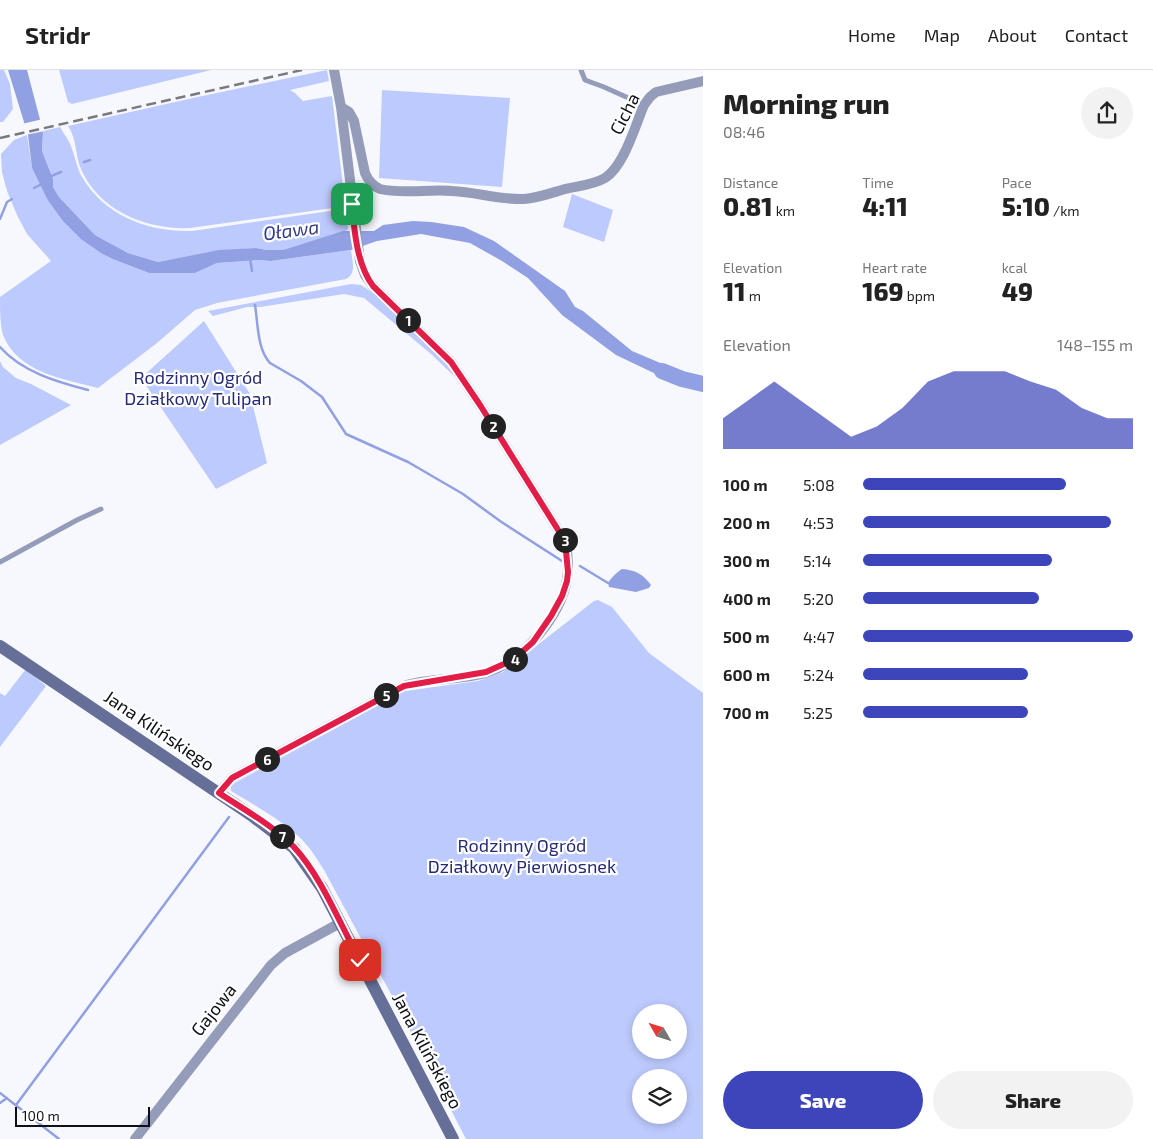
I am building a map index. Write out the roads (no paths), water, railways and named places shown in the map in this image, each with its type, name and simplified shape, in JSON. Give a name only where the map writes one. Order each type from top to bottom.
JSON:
[{"type":"street","points":[[219,793],[232,778],[404,686],[486,672],[513,660],[533,642],[551,616],[562,596],[567,581],[568,563],[565,541],[480,405],[451,362],[373,286],[365,275],[360,261],[341,103],[334,70]]},
{"type":"street","name":"Cicha","points":[[341,103],[354,121],[367,178],[381,189],[392,191],[433,189],[484,194],[508,200],[526,199],[590,184],[604,178],[616,168],[644,105],[650,97],[656,92],[703,81]]},
{"type":"street","name":"Jana Kilińskiego","points":[[0,646],[219,793],[267,826],[294,848],[318,880],[453,1139]]},
{"type":"street","name":"Gajowa","points":[[135,1139],[271,964],[340,923]]},
{"type":"lane","points":[[581,70],[585,80],[644,105]]},
{"type":"lane","points":[[0,562],[101,509]]},
{"type":"waterway","points":[[84,162],[90,160]]},
{"type":"waterway","points":[[49,177],[61,172]]},
{"type":"waterway","points":[[34,188],[42,184]]},
{"type":"waterway","points":[[0,219],[7,202],[12,199]]},
{"type":"waterway","points":[[250,258],[252,271]]},
{"type":"waterway","points":[[255,305],[260,343],[270,363],[301,381],[322,397],[346,434],[408,462],[463,494],[500,521],[562,561]]},
{"type":"waterway","points":[[0,347],[19,363],[41,375],[88,390]]},
{"type":"waterway","name":"Oława","points":[[662,371],[682,379],[703,384]]},
{"type":"waterway","points":[[580,566],[608,583]]},
{"type":"waterway","points":[[16,1105],[229,817]]},
{"type":"waterway","points":[[0,1093],[59,1139]]},
{"type":"waterway","points":[[0,1103],[7,1098]]},
{"type":"railway","points":[[0,138],[302,70]]},
{"type":"park label","name":"Rodzinny Ogród Działkowy Tulipan","points":[[198,388]]},
{"type":"park label","name":"Rodzinny Ogród Działkowy Pierwiosnek","points":[[522,856]]}]
